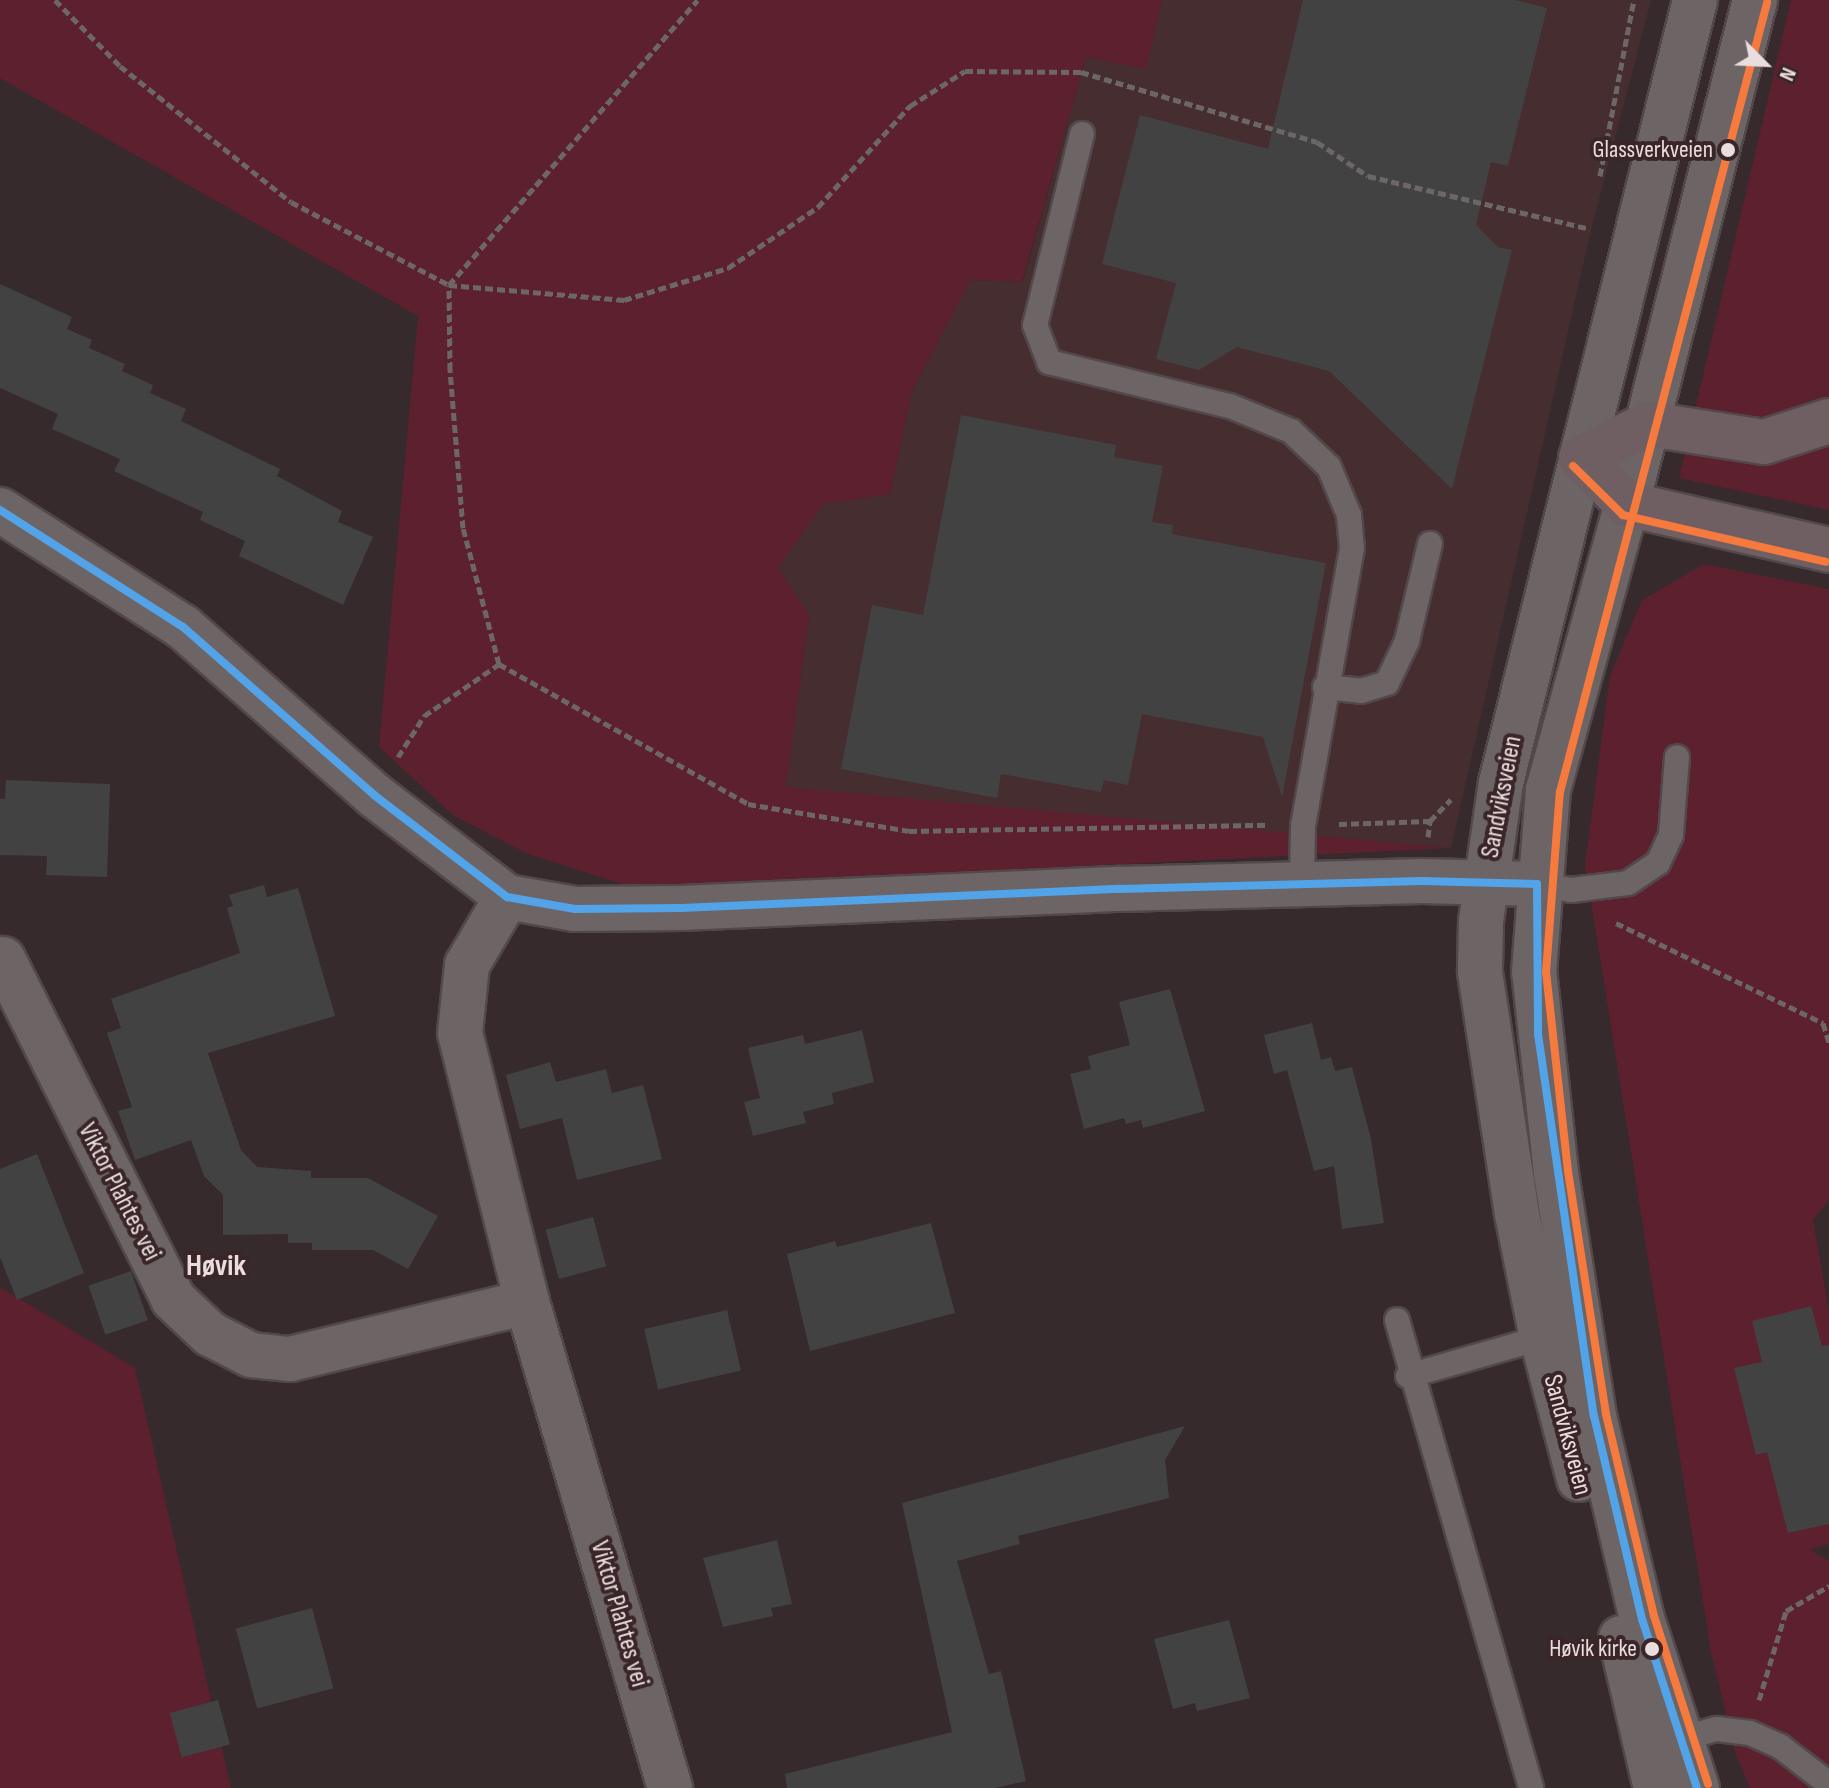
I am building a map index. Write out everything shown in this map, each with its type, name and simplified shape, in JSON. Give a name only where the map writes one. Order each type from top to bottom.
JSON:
[{"type":"highway","points":[[1829,421],[1764,442],[1648,424],[1581,458],[1627,504],[1829,550]]},
{"type":"main road","name":"Sandviksveien","points":[[1656,1788],[1561,1332],[1480,971],[1485,883],[1501,783],[1695,0]]},
{"type":"main road","name":"Sandviksveien","points":[[1697,1788],[1561,1332],[1538,1034],[1537,884],[1548,790],[1648,424],[1755,0]]},
{"type":"main road","points":[[0,510],[183,627],[374,795],[507,897],[575,909],[681,908],[1302,884],[1537,884]]},
{"type":"main road","name":"Viktor Plahtes vei","points":[[507,897],[467,965],[460,1033],[527,1302],[670,1788]]},
{"type":"main road","name":"Viktor Plahtes vei","points":[[3,959],[173,1299],[210,1334],[251,1355],[290,1359],[527,1302]]},
{"type":"lane","points":[[1082,134],[1035,325],[1041,349],[1049,362],[1066,369],[1242,411],[1291,431],[1329,467],[1349,515],[1352,548],[1303,825],[1302,884]]},
{"type":"lane","points":[[1325,687],[1361,691],[1387,683],[1407,641],[1430,544]]},
{"type":"lane","points":[[1537,884],[1571,890],[1628,883],[1658,863],[1671,835],[1677,757]]},
{"type":"lane","points":[[1397,1320],[1408,1376],[1531,1788]]},
{"type":"lane","points":[[1408,1376],[1561,1332]]},
{"type":"lane","points":[[1681,1739],[1717,1729],[1750,1733],[1781,1747],[1829,1784]]},
{"type":"path","points":[[55,0],[120,66],[291,202],[449,285],[624,300],[728,268],[818,207],[910,106],[965,71],[1081,72],[1317,142],[1368,176],[1591,230]]},
{"type":"path","points":[[698,0],[449,285],[463,528],[499,664],[748,804],[909,831],[1430,821]]},
{"type":"path","points":[[374,795],[424,716],[499,664]]},
{"type":"path","points":[[1612,921],[1823,1023],[1829,1043]]},
{"type":"path","points":[[1750,1733],[1786,1611],[1829,1586]]},
{"type":"shaded area","points":[[0,0],[1162,0],[1146,69],[1086,57],[1022,282],[971,280],[912,391],[890,494],[824,504],[778,567],[809,615],[786,787],[1451,848],[635,888],[528,854],[454,816],[379,747],[418,316],[0,78]]},
{"type":"shaded area","points":[[1162,0],[1651,0],[1591,230],[1451,848],[785,788],[809,616],[777,567],[824,504],[890,494],[912,391],[971,280],[1023,282],[1086,57],[1146,68]]},
{"type":"shaded area","points":[[1791,0],[1829,0],[1829,510],[1679,478]]},
{"type":"shaded area","points":[[1704,564],[1829,589],[1829,1200],[1813,1220],[1829,1311],[1829,1544],[1810,1550],[1829,1561],[1829,1788],[1750,1788],[1736,1754],[1711,1652],[1585,864],[1610,676],[1642,600]]},
{"type":"shaded area","points":[[0,1287],[135,1368],[231,1788],[0,1788]]},
{"type":"building","points":[[1303,0],[1515,0],[1547,8],[1508,166],[1491,162],[1476,225],[1498,247],[1512,250],[1452,489],[1329,371],[1237,347],[1199,370],[1156,359],[1176,283],[1102,264],[1140,115],[1268,149]]},
{"type":"building","points":[[0,284],[72,317],[67,329],[92,340],[89,348],[125,364],[122,371],[153,385],[150,393],[186,409],[181,421],[280,469],[277,476],[342,511],[338,522],[373,537],[343,605],[239,556],[245,541],[200,520],[203,512],[114,471],[120,459],[52,429],[58,414],[0,388]]},
{"type":"building","points":[[961,415],[1116,445],[1114,457],[1163,466],[1152,522],[1173,525],[1172,534],[1326,563],[1282,797],[1263,737],[1142,714],[1128,785],[1104,780],[1101,792],[1001,774],[997,798],[841,769],[872,605],[923,615]]},
{"type":"building","points":[[6,780],[110,784],[107,877],[46,875],[47,856],[0,855],[0,799],[5,799]]},
{"type":"building","points":[[264,885],[267,897],[298,888],[335,1016],[208,1053],[241,1150],[257,1167],[311,1171],[311,1178],[368,1178],[438,1216],[408,1269],[373,1250],[312,1250],[312,1243],[288,1243],[288,1234],[223,1235],[223,1195],[204,1176],[191,1140],[135,1160],[118,1111],[132,1107],[107,1033],[121,1028],[111,999],[240,953],[227,908],[233,906],[229,895]]},
{"type":"building","points":[[1170,989],[1205,1111],[1143,1128],[1141,1120],[1126,1124],[1124,1118],[1084,1129],[1070,1074],[1091,1069],[1088,1056],[1130,1045],[1119,1002]]},
{"type":"building","points":[[1312,1023],[1321,1060],[1331,1057],[1335,1071],[1352,1067],[1371,1139],[1384,1223],[1342,1229],[1334,1166],[1314,1171],[1287,1070],[1274,1074],[1264,1035]]},
{"type":"building","points":[[862,1030],[874,1082],[832,1093],[834,1104],[803,1112],[806,1123],[753,1136],[744,1102],[760,1098],[748,1048],[803,1035],[805,1044]]},
{"type":"building","points":[[550,1062],[556,1082],[606,1069],[612,1093],[643,1085],[662,1159],[577,1180],[562,1118],[520,1129],[506,1075]]},
{"type":"building","points":[[37,1154],[84,1273],[17,1300],[0,1257],[0,1169]]},
{"type":"building","points":[[593,1217],[606,1266],[559,1279],[546,1230]]},
{"type":"building","points":[[931,1223],[955,1313],[810,1351],[787,1254],[835,1241],[837,1247]]},
{"type":"building","points":[[131,1271],[148,1320],[105,1335],[88,1286]]},
{"type":"building","points":[[1811,1306],[1822,1346],[1829,1345],[1829,1524],[1788,1533],[1767,1452],[1756,1455],[1734,1368],[1762,1362],[1752,1321]]},
{"type":"building","points":[[727,1310],[741,1370],[658,1390],[644,1329]]},
{"type":"building","points":[[1185,1426],[1165,1460],[1169,1498],[1018,1536],[1020,1544],[957,1561],[989,1674],[1001,1671],[1026,1781],[995,1788],[787,1788],[785,1774],[952,1732],[902,1503]]},
{"type":"building","points":[[777,1540],[792,1604],[771,1608],[773,1616],[723,1627],[703,1558]]},
{"type":"building","points":[[312,1608],[333,1688],[257,1709],[236,1628]]},
{"type":"building","points":[[1229,1620],[1250,1698],[1197,1711],[1195,1703],[1173,1709],[1154,1639]]},
{"type":"building","points":[[218,1700],[230,1744],[182,1757],[170,1713]]},
{"type":"transit line","points":[[1708,1784],[1654,1616],[1606,1414],[1568,1171],[1546,972],[1560,792],[1767,3]]},
{"type":"transit line","points":[[1573,466],[1623,515],[1826,562]]},
{"type":"transit line","points":[[0,510],[183,627],[374,795],[507,897],[575,909],[681,908],[1120,889],[1422,881],[1537,884],[1538,1034],[1594,1416],[1642,1619],[1697,1788]]},
{"type":"place","name":"Glassverkveien","points":[[1728,150]]},
{"type":"place","name":"Høvik kirke","points":[[1652,1649]]},
{"type":"district","name":"Høvik","points":[[216,1266]]}]
